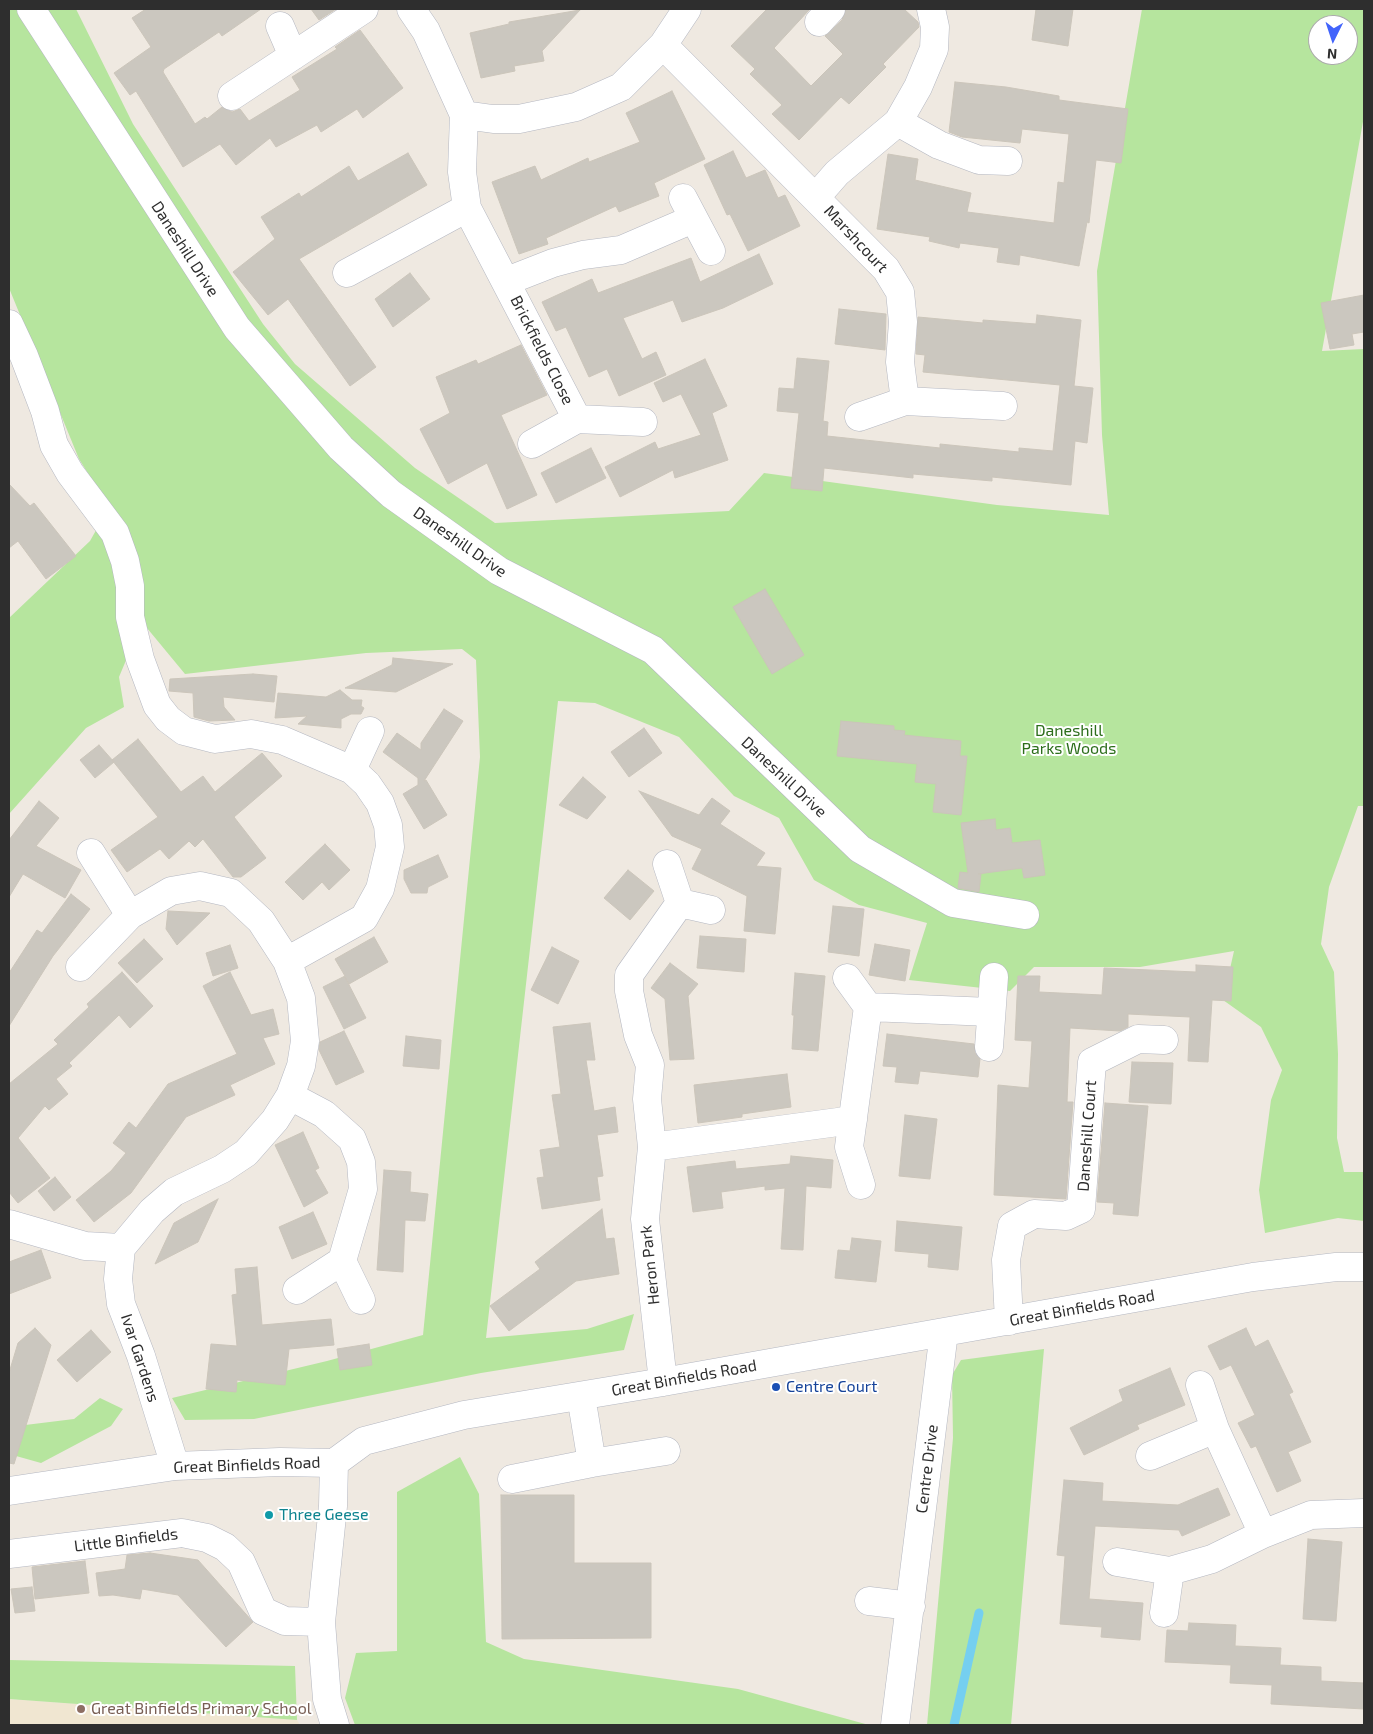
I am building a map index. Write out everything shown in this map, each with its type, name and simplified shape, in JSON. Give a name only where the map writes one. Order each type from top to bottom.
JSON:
[{"type":"street","name":"Daneshill Drive","points":[[32,9],[237,328],[348,455],[391,494],[499,571],[653,650],[860,849],[953,903],[1025,915]]},
{"type":"street","points":[[232,96],[364,9]]},
{"type":"street","points":[[411,9],[426,31],[464,115],[492,119],[519,119],[576,107],[621,87],[663,45],[687,9]]},
{"type":"street","name":"Marshcourt","points":[[816,197],[837,173],[898,122],[918,87],[934,50],[935,27],[931,9]]},
{"type":"street","points":[[280,26],[293,56]]},
{"type":"street","name":"Marshcourt","points":[[663,45],[816,197],[886,270],[900,292],[903,322],[900,362],[905,401]]},
{"type":"street","name":"Brickfields Close","points":[[464,115],[462,172],[467,208],[507,281],[577,419]]},
{"type":"street","points":[[898,122],[939,145],[979,160],[1008,161]]},
{"type":"street","points":[[348,273],[467,208]]},
{"type":"street","name":"Brickfields Close","points":[[507,281],[553,263],[583,255],[621,250],[688,208],[711,251]]},
{"type":"street","points":[[9,324],[31,374],[54,445],[70,473],[115,533],[125,561],[130,586],[130,617],[140,660],[157,705],[168,719],[184,731],[215,739],[252,734],[282,740],[352,770],[368,784],[380,803],[388,825],[390,846],[380,889],[364,918],[287,960]]},
{"type":"street","points":[[859,417],[905,401],[1002,406]]},
{"type":"street","name":"Brickfields Close","points":[[532,444],[577,419],[644,422]]},
{"type":"street","points":[[352,770],[370,731]]},
{"type":"street","points":[[91,853],[130,915]]},
{"type":"street","points":[[667,864],[680,903],[711,910]]},
{"type":"street","points":[[9,1224],[85,1246],[121,1248],[152,1211],[174,1192],[222,1169],[246,1153],[275,1120],[290,1096],[301,1066],[305,1041],[301,998],[287,960],[261,921],[231,893],[200,886],[171,891],[130,915],[80,967]]},
{"type":"street","name":"Heron Park","points":[[663,1382],[645,1219],[652,1146],[647,1099],[650,1065],[638,1035],[629,991],[629,975],[680,903]]},
{"type":"street","points":[[988,1047],[994,977]]},
{"type":"street","points":[[847,978],[868,1007],[850,1147],[861,1185]]},
{"type":"street","points":[[868,1007],[991,1012]]},
{"type":"street","name":"Daneshill Court","points":[[1009,1321],[1006,1260],[1012,1226],[1034,1214],[1066,1216],[1081,1209],[1092,1062],[1138,1039],[1164,1040]]},
{"type":"street","points":[[290,1096],[324,1114],[352,1139],[361,1162],[364,1189],[342,1261],[297,1290]]},
{"type":"street","points":[[652,1146],[853,1120]]},
{"type":"street","name":"Ivar Gardens","points":[[121,1248],[118,1279],[121,1304],[141,1356],[175,1466]]},
{"type":"street","points":[[342,1261],[361,1300]]},
{"type":"street","name":"Great Binfields Road","points":[[9,1491],[175,1466],[280,1462],[334,1463],[364,1441],[464,1415],[663,1382],[1253,1277],[1336,1267],[1364,1266]]},
{"type":"street","name":"Centre Drive","points":[[896,1724],[944,1332]]},
{"type":"street","points":[[1200,1385],[1215,1429],[1263,1534]]},
{"type":"street","points":[[581,1396],[592,1463]]},
{"type":"street","points":[[1150,1456],[1215,1429]]},
{"type":"street","points":[[512,1479],[666,1451]]},
{"type":"street","points":[[334,1463],[333,1506],[321,1622],[327,1698],[335,1725]]},
{"type":"street","points":[[1118,1562],[1170,1571],[1212,1560],[1263,1534],[1310,1515],[1364,1513]]},
{"type":"street","name":"Little Binfields","points":[[9,1554],[182,1532],[207,1538],[225,1547],[241,1562],[263,1611],[285,1621],[321,1622]]},
{"type":"street","points":[[1164,1613],[1170,1571]]},
{"type":"street","points":[[869,1601],[911,1606]]},
{"type":"shaded area","name":"Great Binfields Primary School","points":[[9,1699],[297,1720],[300,1725],[9,1725]]},
{"type":"green space","name":"Daneshill Parks Woods","points":[[9,9],[76,9],[133,124],[263,324],[295,364],[415,468],[495,523],[729,511],[764,473],[997,505],[1109,515],[1102,435],[1097,271],[1142,9],[1364,9],[1364,116],[1322,351],[1364,349],[1364,806],[1358,806],[1329,887],[1321,944],[1334,972],[1338,1054],[1337,1138],[1344,1172],[1364,1172],[1364,1221],[1338,1218],[1265,1233],[1259,1190],[1271,1100],[1282,1070],[1261,1027],[1223,1000],[1234,951],[1140,967],[1034,967],[1010,991],[909,980],[927,923],[859,905],[814,880],[779,818],[734,796],[679,737],[595,703],[558,701],[486,1338],[587,1329],[634,1314],[624,1350],[481,1373],[254,1419],[185,1420],[172,1398],[327,1361],[423,1335],[480,757],[476,660],[462,649],[366,653],[185,674],[142,622],[119,677],[124,707],[86,728],[9,814],[9,618],[90,541],[109,507],[79,459],[9,288]]},
{"type":"green space","points":[[1044,1349],[1011,1725],[927,1725],[953,1438],[952,1375],[961,1360]]},
{"type":"green space","points":[[100,1398],[123,1409],[111,1426],[41,1463],[9,1454],[9,1427],[74,1419]]},
{"type":"green space","points":[[460,1457],[479,1494],[486,1642],[524,1659],[738,1689],[869,1725],[355,1725],[345,1698],[356,1653],[397,1651],[397,1492]]},
{"type":"green space","points":[[9,1660],[295,1666],[297,1720],[9,1699]]},
{"type":"building","points":[[146,9],[261,9],[222,36],[219,32],[164,69],[163,72],[195,124],[205,117],[207,119],[222,107],[232,112],[240,109],[249,121],[300,90],[292,77],[337,49],[335,47],[360,30],[403,88],[363,118],[357,109],[321,132],[317,125],[276,147],[270,138],[236,165],[220,144],[183,167],[136,91],[130,95],[114,73],[151,47],[132,18]]},
{"type":"building","points":[[311,9],[336,9],[319,20]]},
{"type":"building","points":[[767,9],[810,9],[774,48],[811,86],[843,54],[825,36],[842,20],[846,9],[904,9],[918,22],[919,27],[883,64],[886,67],[849,104],[841,97],[799,140],[772,114],[782,105],[750,74],[755,69],[731,46]]},
{"type":"building","points":[[1036,9],[1073,9],[1068,46],[1032,40]]},
{"type":"building","points":[[580,10],[542,51],[544,61],[514,66],[515,71],[481,78],[470,33],[509,24],[509,22]]},
{"type":"building","points":[[955,82],[1006,87],[1059,96],[1059,100],[1128,109],[1121,163],[1096,160],[1089,223],[1087,222],[1079,266],[1020,255],[1019,265],[997,262],[999,248],[960,243],[959,248],[929,241],[930,237],[877,229],[888,154],[918,159],[915,180],[971,193],[967,212],[1054,223],[1058,182],[1064,183],[1069,134],[1022,129],[1020,143],[962,137],[949,132]]},
{"type":"building","points":[[672,91],[705,159],[654,183],[659,196],[619,212],[616,206],[546,238],[548,244],[519,254],[492,182],[535,166],[541,180],[588,158],[589,162],[640,142],[626,113]]},
{"type":"building","points":[[733,151],[746,178],[765,170],[778,198],[785,195],[800,226],[748,251],[730,214],[727,215],[704,165]]},
{"type":"building","points":[[408,153],[427,185],[299,259],[376,367],[350,386],[288,299],[268,315],[233,272],[275,239],[261,217],[299,193],[301,197],[349,166],[358,181]]},
{"type":"building","points":[[759,254],[773,284],[723,308],[682,322],[673,300],[623,318],[642,359],[656,352],[666,375],[619,396],[607,369],[589,377],[566,327],[556,331],[542,302],[592,279],[598,293],[691,258],[700,282]]},
{"type":"building","points":[[410,273],[430,299],[393,327],[375,299]]},
{"type":"building","points":[[1364,295],[1364,332],[1352,334],[1354,345],[1330,349],[1321,303]]},
{"type":"building","points":[[839,309],[886,314],[885,350],[835,344]]},
{"type":"building","points":[[1037,315],[1081,320],[1074,386],[1093,388],[1087,443],[1075,441],[1071,485],[992,477],[992,481],[913,474],[913,478],[824,468],[822,491],[791,488],[799,413],[777,411],[779,388],[794,389],[797,358],[829,361],[823,421],[828,422],[827,436],[940,448],[940,444],[1019,452],[1019,448],[1053,451],[1060,385],[923,372],[925,355],[916,354],[918,317],[983,323],[983,320],[1036,324]]},
{"type":"building","points":[[521,345],[547,395],[501,415],[537,495],[507,509],[487,463],[448,484],[420,429],[450,413],[436,377],[476,360],[478,364]]},
{"type":"building","points":[[705,359],[727,406],[712,413],[728,460],[675,478],[673,470],[620,497],[605,467],[655,442],[658,449],[701,435],[681,394],[663,402],[654,383]]},
{"type":"building","points":[[591,448],[606,478],[556,503],[541,473]]},
{"type":"building","points":[[9,484],[30,506],[34,503],[76,556],[46,579],[18,541],[9,548]]},
{"type":"building","points":[[765,589],[804,655],[772,674],[733,607]]},
{"type":"building","points":[[393,658],[453,664],[396,692],[345,688],[392,665]]},
{"type":"building","points":[[253,674],[277,676],[274,702],[223,697],[224,707],[235,720],[209,721],[194,717],[193,693],[169,691],[170,679]]},
{"type":"building","points":[[340,690],[352,700],[362,700],[361,706],[364,708],[361,714],[351,714],[341,719],[341,728],[298,724],[307,716],[275,718],[278,693],[326,697]]},
{"type":"building","points":[[444,709],[463,721],[424,781],[426,780],[447,815],[424,829],[403,794],[418,785],[418,778],[383,752],[397,733],[421,750],[421,743]]},
{"type":"building","points":[[841,721],[894,726],[894,730],[905,731],[904,735],[961,741],[960,756],[967,756],[961,815],[933,812],[936,784],[915,782],[917,764],[837,756]]},
{"type":"building","points":[[644,728],[662,753],[629,777],[611,752]]},
{"type":"building","points":[[138,739],[181,792],[203,776],[215,792],[262,753],[282,776],[234,817],[266,858],[241,877],[233,877],[203,839],[195,847],[189,841],[169,859],[160,849],[127,872],[111,850],[158,817],[112,760]]},
{"type":"building","points":[[99,745],[114,762],[95,778],[80,760]]},
{"type":"building","points":[[583,777],[606,797],[587,819],[559,805]]},
{"type":"building","points":[[639,791],[699,815],[712,798],[730,811],[720,824],[765,853],[756,866],[781,868],[775,934],[744,931],[747,896],[692,869],[702,849],[672,836]]},
{"type":"building","points":[[39,801],[59,818],[36,846],[81,870],[65,898],[23,874],[9,897],[9,840]]},
{"type":"building","points":[[995,819],[996,830],[1010,828],[1012,843],[1040,840],[1045,875],[1024,878],[1022,868],[978,874],[981,874],[979,892],[958,888],[960,872],[968,873],[961,823]]},
{"type":"building","points":[[325,844],[350,870],[329,890],[322,882],[303,900],[285,882]]},
{"type":"building","points":[[438,855],[448,877],[428,887],[427,893],[411,893],[404,879],[404,870]]},
{"type":"building","points":[[628,870],[654,891],[630,920],[604,898]]},
{"type":"building","points":[[71,894],[90,909],[53,956],[9,1026],[9,973],[37,930],[42,933]]},
{"type":"building","points":[[833,906],[864,909],[859,956],[828,952]]},
{"type":"building","points":[[168,911],[210,913],[177,945],[166,929]]},
{"type":"building","points":[[700,936],[746,939],[744,972],[697,968]]},
{"type":"building","points":[[374,937],[388,962],[349,984],[345,977],[366,1018],[344,1029],[323,987],[345,976],[335,959]]},
{"type":"building","points":[[144,939],[163,959],[137,983],[118,963]]},
{"type":"building","points":[[875,944],[910,950],[905,981],[869,975]]},
{"type":"building","points":[[230,945],[238,968],[213,976],[206,953]]},
{"type":"building","points":[[552,947],[579,961],[558,1004],[531,990]]},
{"type":"building","points":[[670,963],[698,984],[688,996],[694,1059],[670,1060],[665,999],[651,988]]},
{"type":"building","points":[[1196,965],[1233,967],[1231,1001],[1212,1000],[1208,1062],[1188,1061],[1190,1017],[1128,1014],[1128,1027],[1120,1031],[1070,1028],[1067,1102],[1073,1102],[1066,1199],[994,1195],[998,1085],[1029,1088],[1032,1041],[1015,1040],[1018,976],[1040,976],[1039,992],[1102,995],[1104,968],[1196,972]]},
{"type":"building","points":[[122,972],[153,1006],[130,1028],[119,1015],[69,1063],[72,1066],[56,1079],[68,1094],[49,1110],[45,1106],[18,1138],[50,1178],[18,1203],[9,1192],[9,1084],[58,1044],[54,1040],[89,1007],[87,1004]]},
{"type":"building","points":[[230,972],[251,1015],[273,1009],[279,1034],[263,1038],[275,1064],[230,1085],[235,1095],[186,1117],[131,1193],[94,1222],[76,1200],[111,1171],[126,1153],[113,1143],[129,1122],[136,1128],[168,1084],[237,1054],[203,986]]},
{"type":"building","points":[[795,973],[825,976],[818,1051],[792,1049]]},
{"type":"building","points":[[590,1023],[595,1060],[586,1060],[594,1111],[615,1107],[618,1132],[597,1135],[603,1176],[597,1177],[600,1200],[542,1209],[537,1178],[544,1177],[540,1150],[560,1147],[552,1095],[561,1094],[553,1027]]},
{"type":"building","points":[[344,1031],[364,1072],[336,1085],[319,1050],[320,1042]]},
{"type":"building","points":[[887,1034],[974,1044],[975,1053],[980,1059],[978,1077],[920,1071],[918,1084],[895,1082],[897,1067],[883,1066]]},
{"type":"building","points":[[406,1036],[441,1040],[439,1069],[403,1066]]},
{"type":"building","points":[[1132,1062],[1173,1063],[1171,1104],[1129,1102]]},
{"type":"building","points":[[787,1074],[791,1107],[742,1114],[742,1117],[698,1123],[694,1085]]},
{"type":"building","points":[[1105,1103],[1148,1106],[1138,1216],[1113,1214],[1114,1203],[1097,1202]]},
{"type":"building","points":[[905,1115],[937,1119],[930,1179],[899,1176]]},
{"type":"building","points":[[303,1132],[319,1168],[315,1170],[328,1193],[304,1207],[275,1145]]},
{"type":"building","points":[[791,1156],[833,1160],[831,1188],[806,1186],[803,1250],[781,1249],[785,1188],[765,1190],[765,1186],[721,1192],[723,1208],[693,1212],[687,1167],[735,1161],[736,1169],[790,1164]]},
{"type":"building","points":[[384,1170],[411,1172],[410,1192],[428,1194],[425,1221],[405,1220],[403,1272],[377,1270]]},
{"type":"building","points":[[55,1177],[71,1197],[54,1211],[38,1191]]},
{"type":"building","points":[[218,1199],[198,1242],[155,1264],[174,1223]]},
{"type":"building","points":[[602,1209],[606,1239],[614,1238],[619,1274],[576,1281],[509,1331],[490,1306],[540,1269],[535,1262]]},
{"type":"building","points":[[313,1212],[327,1244],[292,1259],[279,1227]]},
{"type":"building","points":[[897,1221],[962,1227],[958,1270],[928,1267],[929,1254],[895,1251]]},
{"type":"building","points":[[852,1238],[881,1241],[876,1282],[835,1278],[838,1250],[850,1251]]},
{"type":"building","points":[[41,1250],[51,1278],[9,1294],[9,1262]]},
{"type":"building","points":[[257,1267],[262,1325],[331,1319],[334,1345],[289,1349],[285,1385],[237,1380],[236,1392],[206,1389],[211,1344],[237,1346],[232,1295],[237,1294],[235,1269]]},
{"type":"building","points":[[35,1328],[51,1345],[14,1464],[9,1463],[9,1373],[18,1343]]},
{"type":"building","points":[[1246,1328],[1255,1347],[1268,1340],[1293,1392],[1289,1394],[1311,1442],[1288,1452],[1301,1481],[1277,1492],[1256,1446],[1251,1448],[1238,1423],[1255,1415],[1231,1365],[1220,1370],[1208,1346]]},
{"type":"building","points":[[91,1330],[111,1352],[77,1382],[57,1360]]},
{"type":"building","points":[[369,1344],[372,1365],[340,1370],[337,1349]]},
{"type":"building","points":[[1170,1368],[1185,1405],[1137,1425],[1139,1429],[1084,1455],[1070,1428],[1123,1401],[1119,1390]]},
{"type":"building","points":[[1064,1480],[1103,1483],[1102,1501],[1178,1505],[1218,1488],[1230,1515],[1182,1536],[1179,1530],[1095,1526],[1089,1599],[1143,1603],[1140,1640],[1101,1637],[1102,1627],[1060,1624],[1065,1556],[1057,1555]]},
{"type":"building","points":[[501,1495],[574,1495],[574,1563],[651,1563],[651,1638],[502,1639]]},
{"type":"building","points":[[1308,1539],[1342,1542],[1336,1621],[1303,1619]]},
{"type":"building","points":[[150,1553],[198,1560],[253,1622],[226,1647],[178,1595],[142,1589],[140,1599],[113,1595],[99,1596],[96,1573],[125,1569],[127,1555]]},
{"type":"building","points":[[85,1561],[89,1593],[35,1599],[32,1567]]},
{"type":"building","points":[[32,1587],[35,1611],[15,1613],[11,1589]]},
{"type":"building","points":[[1189,1623],[1236,1625],[1235,1646],[1281,1648],[1280,1665],[1321,1667],[1321,1681],[1364,1683],[1364,1709],[1271,1704],[1272,1685],[1230,1683],[1231,1665],[1165,1662],[1167,1630],[1188,1631]]},
{"type":"waterway","points":[[954,1725],[979,1613]]},
{"type":"place","name":"Centre Court","points":[[776,1387]]},
{"type":"place","name":"Three Geese","points":[[269,1515]]},
{"type":"place","name":"Great Binfields Primary School","points":[[81,1709]]}]
